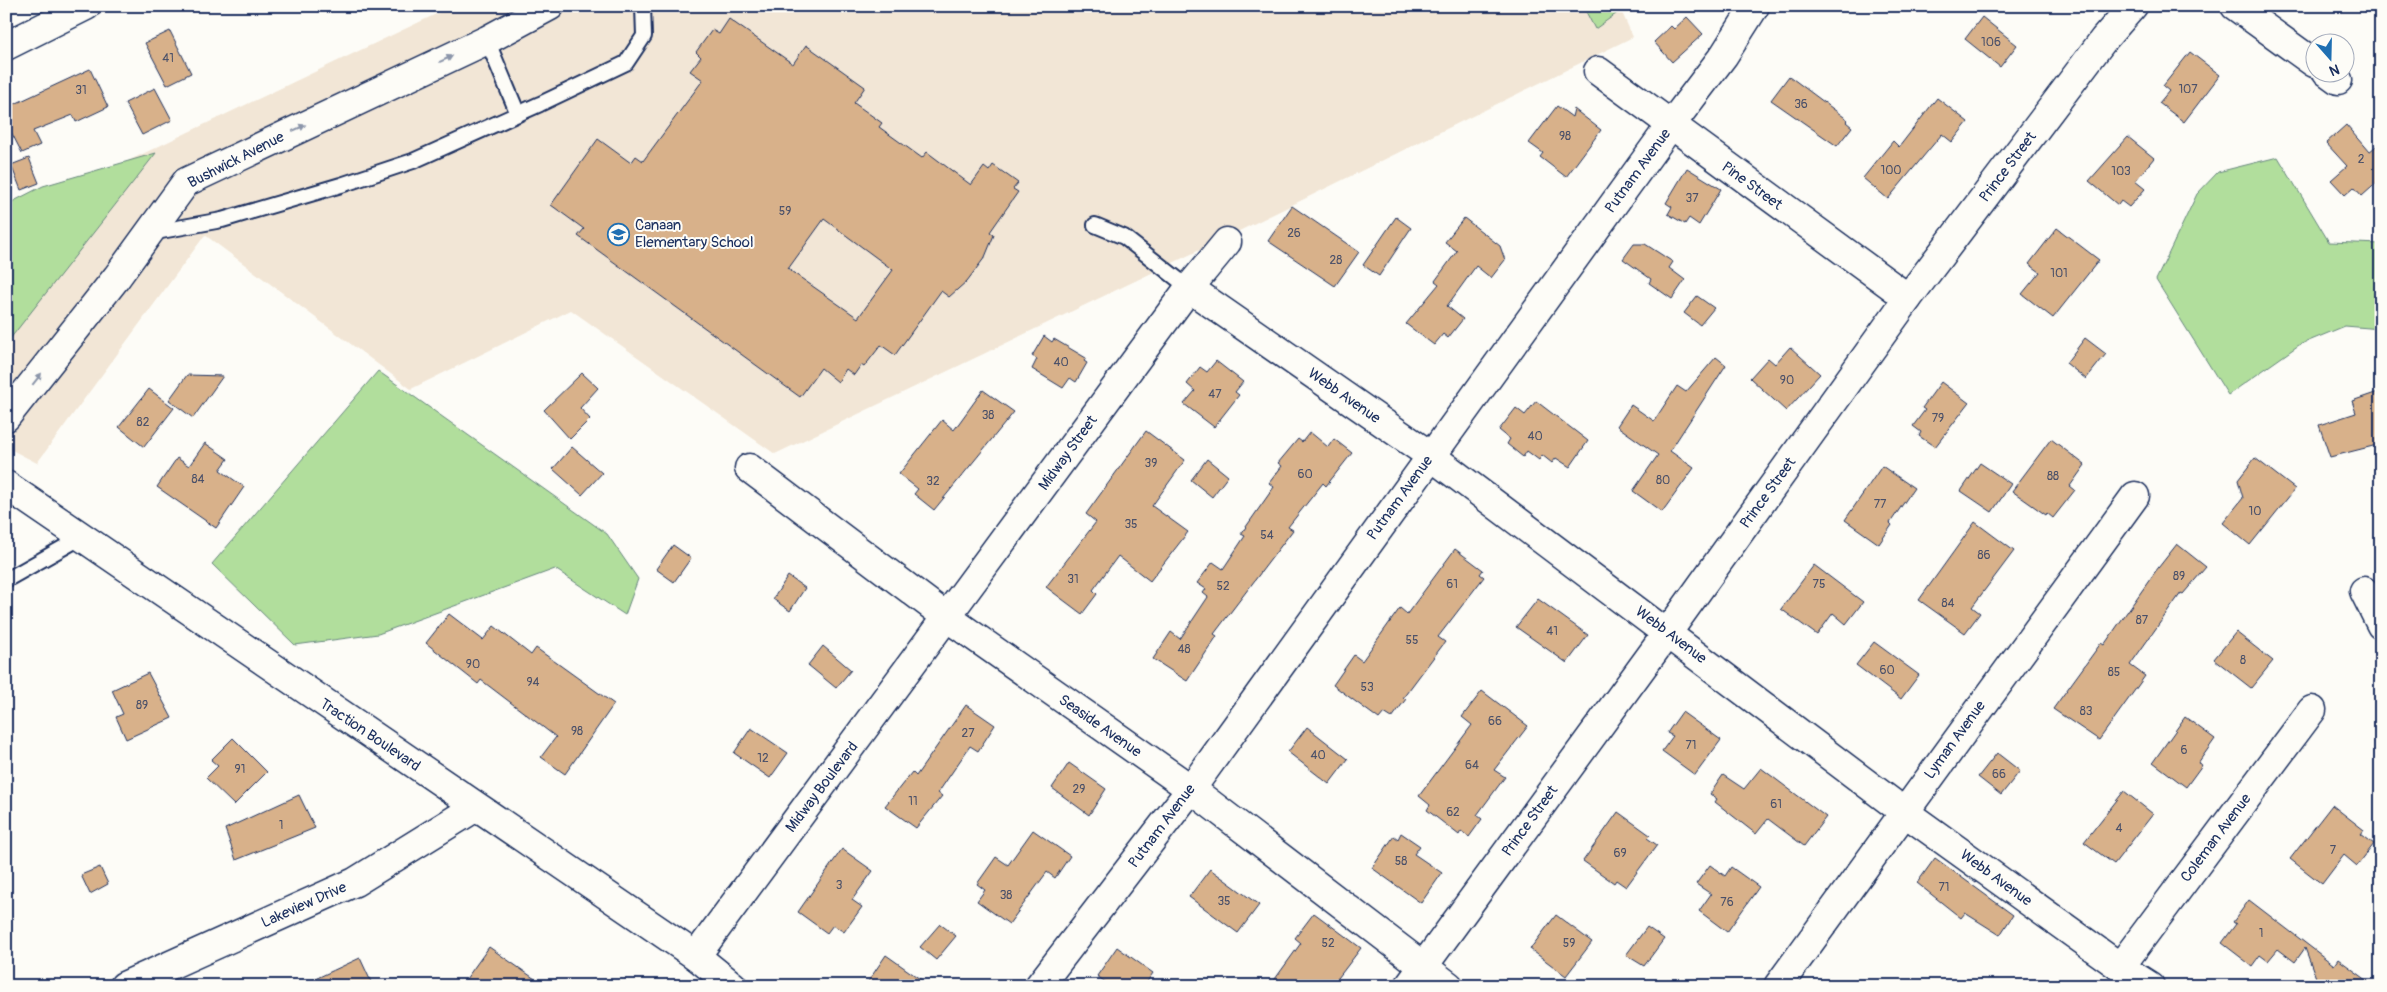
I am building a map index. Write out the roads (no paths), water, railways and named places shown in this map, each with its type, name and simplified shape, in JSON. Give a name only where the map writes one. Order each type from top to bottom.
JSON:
[{"type":"street","points":[[6,46],[86,6]]},
{"type":"street","name":"Bushwick Avenue","points":[[6,417],[117,277],[186,182],[487,40],[550,6]]},
{"type":"street","name":"Putnam Avenue","points":[[1039,986],[1191,789],[1670,126],[1724,55],[1755,6]]},
{"type":"street","name":"Prince Street","points":[[1416,976],[1668,632],[1908,298],[2104,39],[2133,6]]},
{"type":"street","points":[[2235,6],[2304,56]]},
{"type":"street","name":"Pine Street","points":[[1598,71],[1670,126],[1908,298]]},
{"type":"street","name":"Midway Street","points":[[948,618],[1189,288],[1227,242]]},
{"type":"street","name":"Webb Avenue","points":[[1189,288],[1431,456],[1904,811],[2120,967],[2148,985]]},
{"type":"street","name":"Seaside Avenue","points":[[749,468],[948,618],[1191,789],[1416,976],[1449,986]]},
{"type":"street","name":"Traction Boulevard","points":[[6,485],[696,956],[733,986]]},
{"type":"street","name":"Lyman Avenue","points":[[1778,986],[2135,496]]},
{"type":"street","points":[[2364,591],[2381,625]]},
{"type":"street","name":"Midway Boulevard","points":[[696,956],[948,618]]},
{"type":"street","name":"Coleman Avenue","points":[[2120,967],[2312,710]]},
{"type":"street","name":"Lakeview Drive","points":[[124,986],[355,882],[476,807]]},
{"type":"lane","points":[[149,233],[222,220],[341,185],[413,161],[518,114],[626,63],[644,36],[644,6]]},
{"type":"lane","points":[[487,40],[518,114]]},
{"type":"lane","points":[[1095,224],[1124,237],[1189,288]]},
{"type":"lane","points":[[6,580],[82,537]]},
{"type":"place","name":"Canaan Elementary School","points":[[619,234]]}]
